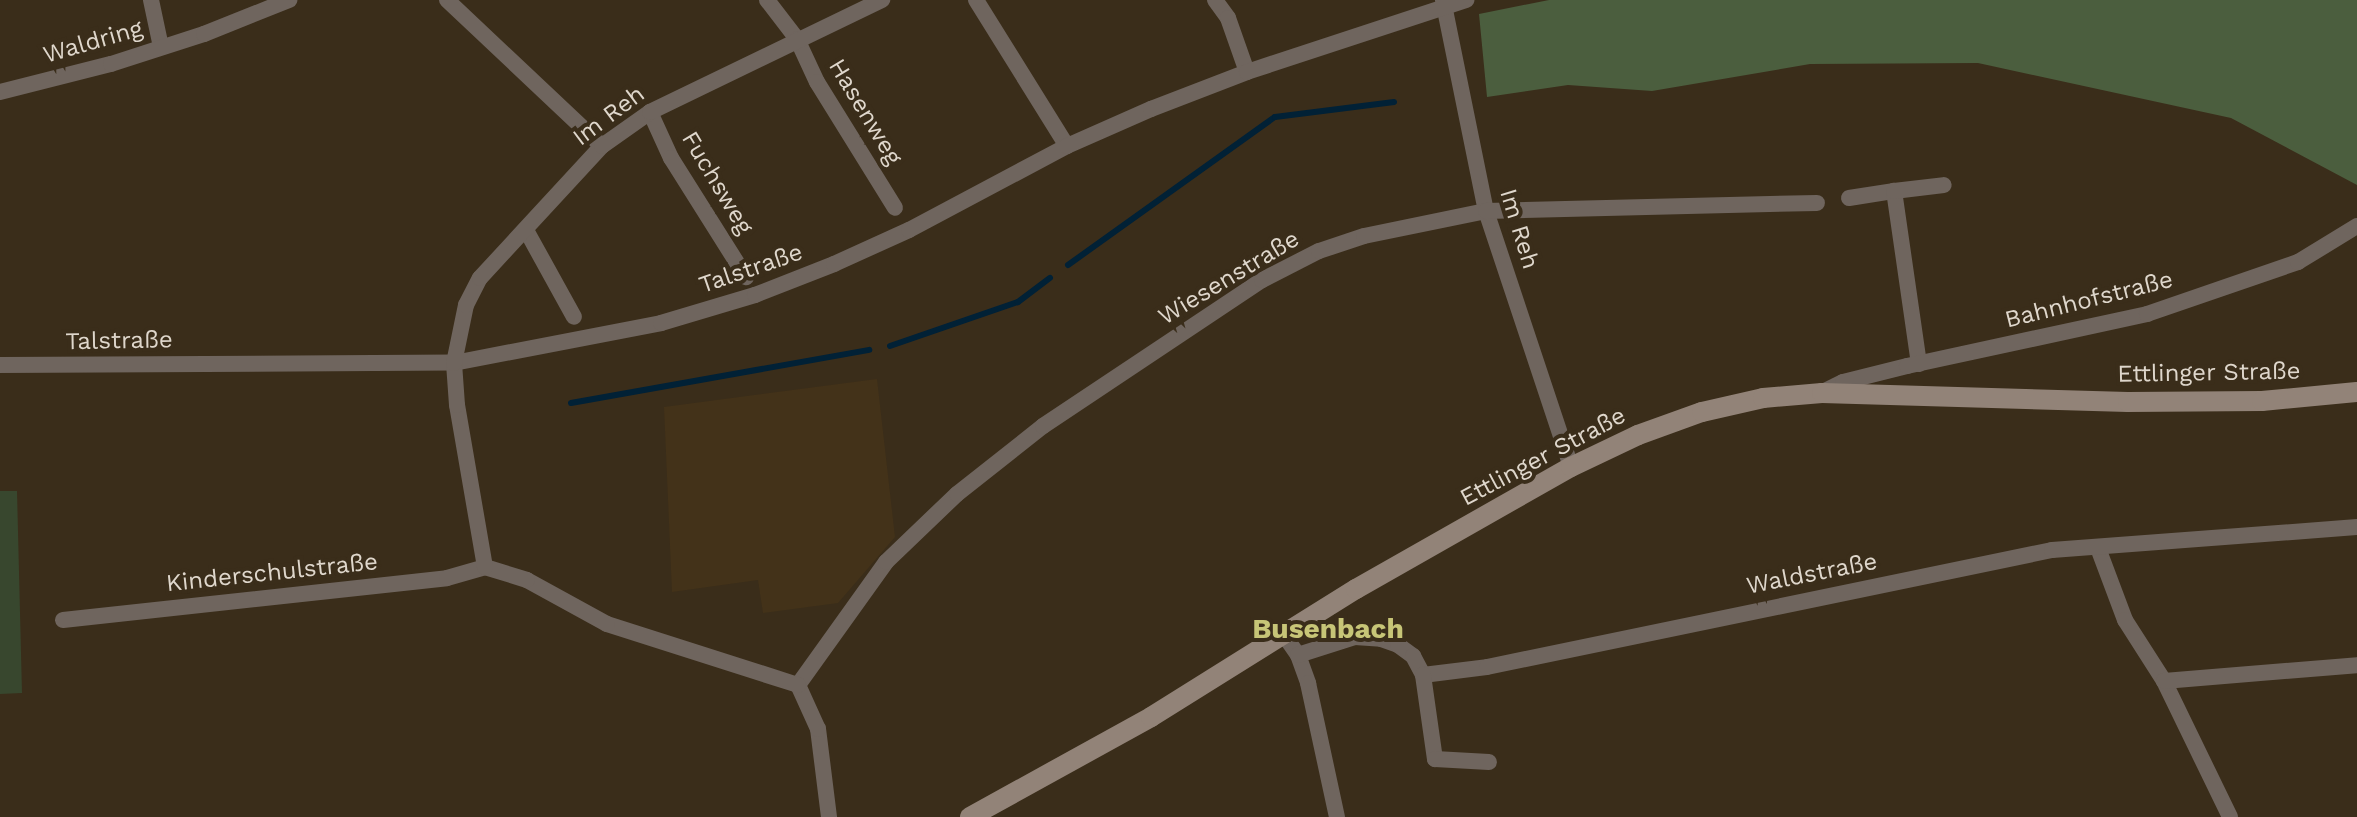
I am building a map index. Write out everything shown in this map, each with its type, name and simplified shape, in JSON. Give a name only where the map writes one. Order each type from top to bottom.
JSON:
[{"type":"main road","name":"Ettlinger Straße","points":[[970,817],[1151,717],[1356,589],[1571,467],[1638,435],[1702,412],[1763,398],[1822,393],[2128,402],[2262,401],[2357,392]]},
{"type":"street","points":[[151,0],[161,47]]},
{"type":"street","name":"Waldring","points":[[0,92],[111,64],[289,0]]},
{"type":"street","points":[[447,0],[602,146]]},
{"type":"street","name":"Hasenweg","points":[[767,0],[797,39],[817,82],[895,208]]},
{"type":"street","points":[[976,0],[1067,146]]},
{"type":"street","points":[[1215,0],[1228,18],[1247,72]]},
{"type":"street","name":"Talstraße","points":[[0,365],[454,363],[576,338],[611,334],[755,295],[897,236],[1067,146],[1247,72],[1444,3],[1466,0]]},
{"type":"street","name":"Im Reh","points":[[454,363],[466,305],[480,278],[602,146],[650,112],[875,1]]},
{"type":"street","name":"Im Reh","points":[[1444,3],[1486,211],[1571,467]]},
{"type":"street","name":"Fuchsweg","points":[[650,112],[671,158],[746,277]]},
{"type":"street","points":[[1849,198],[1944,185]]},
{"type":"street","points":[[1894,191],[1919,364]]},
{"type":"street","name":"Wiesenstraße","points":[[798,685],[886,562],[957,494],[1043,426],[1262,280],[1319,251],[1364,236],[1486,211],[1817,203]]},
{"type":"street","name":"Bahnhofstraße","points":[[1822,393],[1843,382],[2147,314],[2298,262],[2357,226]]},
{"type":"street","points":[[526,230],[574,317]]},
{"type":"street","points":[[454,363],[457,405],[485,567],[527,580],[607,624],[798,685],[818,729],[829,817]]},
{"type":"street","name":"Waldstraße","points":[[1423,675],[1487,667],[2052,550],[2357,527]]},
{"type":"street","points":[[2098,548],[2125,620],[2164,681],[2230,817]]},
{"type":"street","name":"Kinderschulstraße","points":[[63,620],[447,578],[485,567]]},
{"type":"street","points":[[1284,635],[1298,655],[1308,683],[1337,817]]},
{"type":"street","points":[[1298,655],[1355,637],[1381,639],[1398,645],[1413,656],[1423,675],[1435,759],[1489,762]]},
{"type":"street","points":[[2164,681],[2357,665]]},
{"type":"shaded area","points":[[877,379],[895,537],[838,603],[763,613],[758,580],[672,592],[664,407]]},
{"type":"green space","points":[[1549,0],[2357,0],[2357,185],[2231,118],[1978,63],[1810,64],[1652,91],[1568,85],[1487,97],[1479,14]]},
{"type":"green space","points":[[0,491],[17,491],[22,693],[0,694]]},
{"type":"waterway","points":[[1068,265],[1275,117],[1394,102]]},
{"type":"waterway","points":[[890,346],[1018,302],[1050,278]]},
{"type":"waterway","points":[[571,403],[869,350]]},
{"type":"district","name":"Busenbach","points":[[1328,629]]}]
